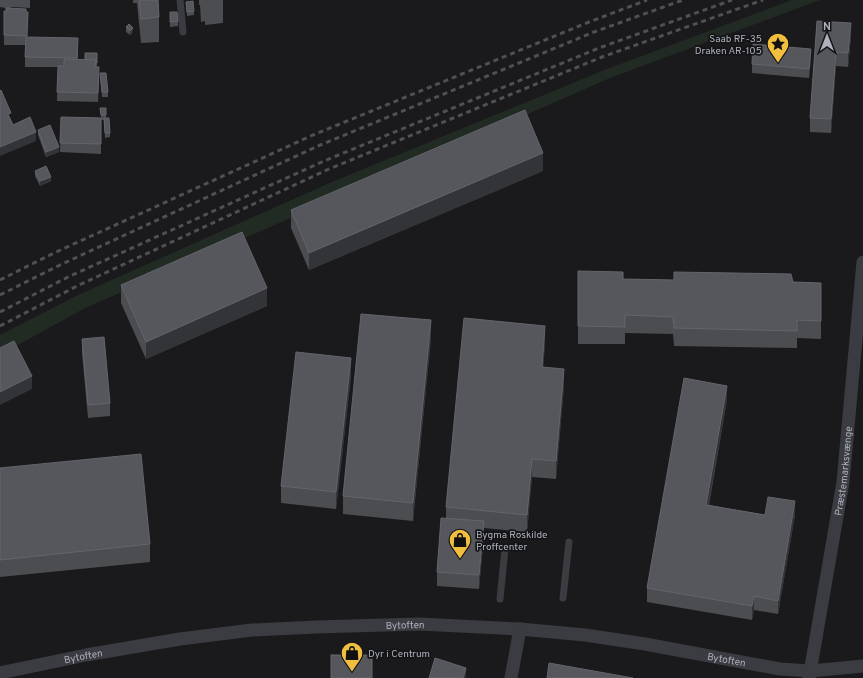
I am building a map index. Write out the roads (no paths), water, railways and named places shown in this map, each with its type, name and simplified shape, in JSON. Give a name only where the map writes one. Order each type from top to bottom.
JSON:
[{"type":"street","name":"Præstemarksvænge","points":[[810,674],[842,482],[863,262]]},
{"type":"street","name":"Bytoften","points":[[5,674],[86,655],[180,639],[252,630],[420,624],[520,629],[607,638],[810,674],[863,666]]},
{"type":"street","points":[[511,678],[520,629]]},
{"type":"lane","points":[[180,0],[183,32]]},
{"type":"lane","points":[[563,598],[569,542]]},
{"type":"lane","points":[[500,599],[505,549]]},
{"type":"railway","points":[[0,280],[54,253],[313,135],[589,22],[647,0]]},
{"type":"railway","points":[[0,295],[62,264],[318,146],[594,32],[683,0]]},
{"type":"railway","points":[[0,312],[68,277],[324,161],[599,48],[732,0]]},
{"type":"railway","points":[[0,326],[77,286],[329,169],[602,57],[763,0]]},
{"type":"place","name":"Saab RF-35 Draken AR-105","points":[[778,64]]},
{"type":"place","name":"Bygma Roskilde Proffcenter","points":[[460,560]]},
{"type":"place","name":"Dyr i Centrum","points":[[352,672]]}]
